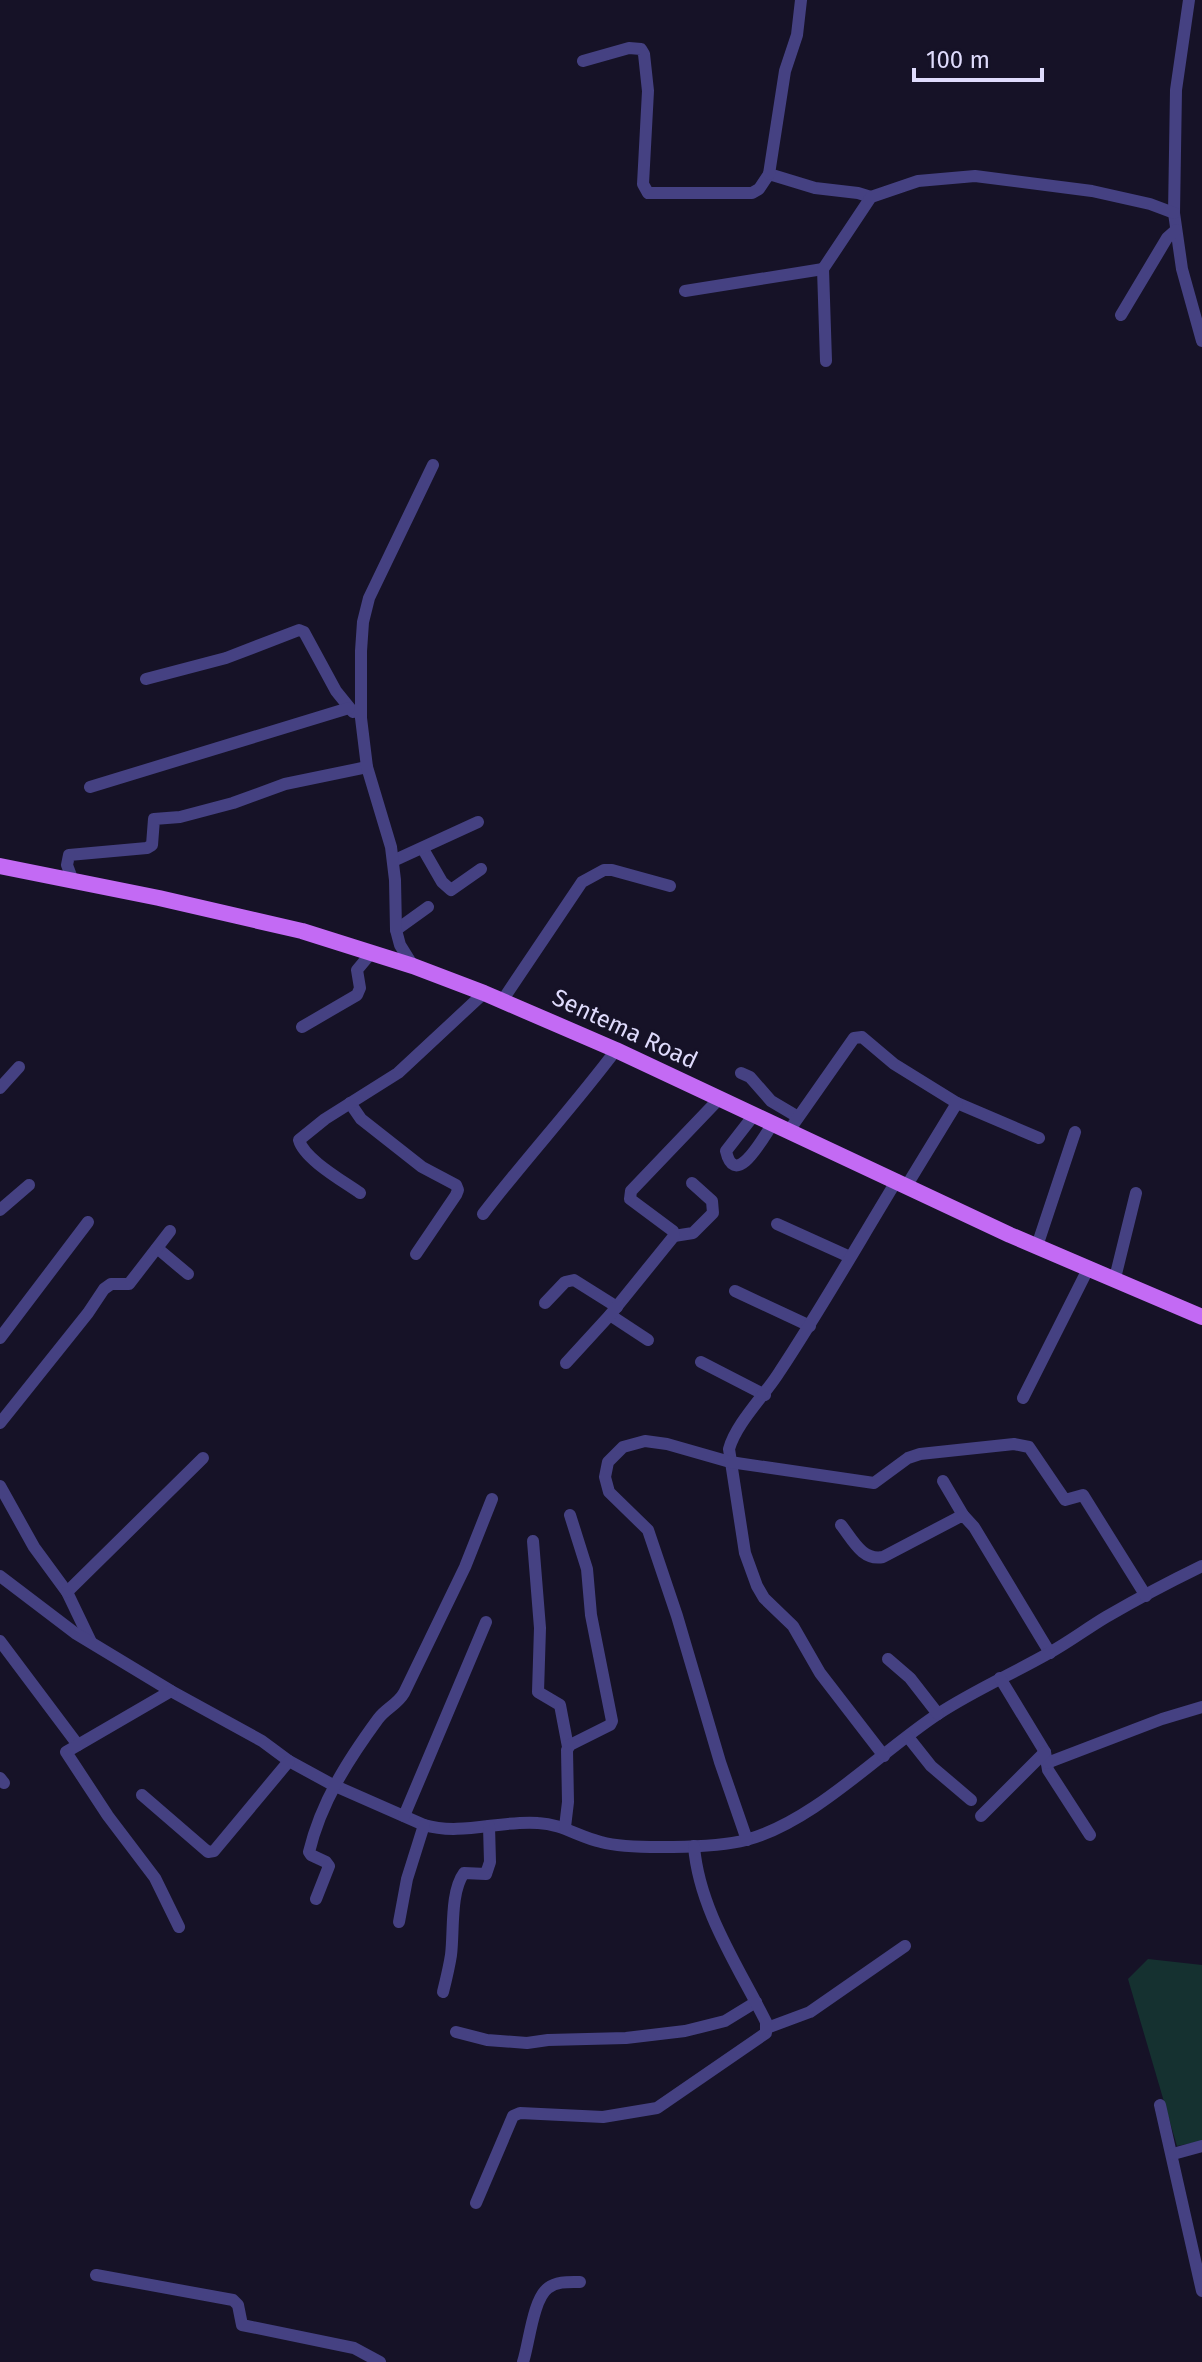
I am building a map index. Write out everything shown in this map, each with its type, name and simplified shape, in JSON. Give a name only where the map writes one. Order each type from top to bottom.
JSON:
[{"type":"main road","name":"Sentema Road","points":[[0,866],[302,931],[413,966],[616,1050],[1037,1246],[1202,1317]]},
{"type":"street","points":[[583,61],[629,48],[641,49],[644,54],[648,91],[643,184],[648,193],[752,193],[759,189],[769,174],[785,71],[797,35],[801,0]]},
{"type":"street","points":[[1189,0],[1176,90],[1174,213],[1182,269],[1202,341]]},
{"type":"street","points":[[769,174],[815,188],[871,197],[918,181],[975,176],[1092,191],[1174,213]]},
{"type":"street","points":[[826,361],[823,269],[871,197]]},
{"type":"street","points":[[1121,315],[1167,238],[1176,230]]},
{"type":"street","points":[[685,291],[823,269]]},
{"type":"street","points":[[413,966],[400,945],[396,930],[393,861],[367,767],[361,718],[362,637],[369,598],[433,465]]},
{"type":"street","points":[[146,679],[226,658],[299,630],[304,632],[336,691],[361,718]]},
{"type":"street","points":[[90,787],[349,708]]},
{"type":"street","points":[[73,881],[67,865],[69,855],[147,848],[152,845],[156,818],[180,817],[233,803],[285,784],[367,767]]},
{"type":"street","points":[[393,861],[478,822]]},
{"type":"street","points":[[423,849],[442,882],[451,890],[481,869]]},
{"type":"street","points":[[502,1001],[582,882],[604,870],[612,870],[670,886]]},
{"type":"street","points":[[396,930],[428,907]]},
{"type":"street","points":[[302,1027],[357,995],[360,988],[357,970],[372,952]]},
{"type":"street","points":[[360,1193],[308,1155],[299,1140],[398,1073],[484,993]]},
{"type":"street","points":[[788,1132],[854,1038],[862,1037],[894,1064],[957,1103],[1039,1138]]},
{"type":"street","points":[[483,1214],[520,1166],[586,1091],[616,1050]]},
{"type":"street","points":[[0,1088],[19,1067]]},
{"type":"street","points":[[741,1073],[750,1077],[771,1101],[798,1117]]},
{"type":"street","points":[[674,1236],[673,1231],[630,1199],[631,1191],[719,1099]]},
{"type":"street","points":[[350,1103],[361,1119],[422,1167],[456,1185],[456,1195],[416,1254]]},
{"type":"street","points":[[884,1756],[820,1673],[793,1626],[764,1598],[757,1586],[745,1553],[729,1449],[810,1326],[850,1257],[957,1103]]},
{"type":"street","points":[[754,1115],[726,1151],[730,1161],[736,1165],[750,1158],[772,1125]]},
{"type":"street","points":[[1037,1246],[1075,1132]]},
{"type":"street","points":[[566,1363],[614,1311],[674,1236],[693,1233],[713,1213],[712,1201],[692,1183]]},
{"type":"street","points":[[0,1210],[29,1185]]},
{"type":"street","points":[[1115,1278],[1136,1193]]},
{"type":"street","points":[[0,1338],[88,1222]]},
{"type":"street","points":[[777,1224],[850,1257]]},
{"type":"street","points":[[0,1423],[104,1289],[111,1284],[129,1284],[170,1231]]},
{"type":"street","points":[[157,1248],[188,1274]]},
{"type":"street","points":[[1023,1398],[1089,1267]]},
{"type":"street","points":[[545,1303],[565,1282],[574,1280],[648,1340]]},
{"type":"street","points":[[735,1291],[810,1326]]},
{"type":"street","points":[[701,1362],[765,1395]]},
{"type":"street","points":[[747,1840],[648,1530],[609,1492],[605,1477],[608,1462],[623,1447],[634,1443],[667,1444],[730,1462],[874,1483],[908,1458],[920,1454],[1014,1444],[1029,1447],[1065,1500],[1083,1495],[1146,1596]]},
{"type":"street","points":[[67,1592],[203,1458]]},
{"type":"street","points":[[943,1481],[1050,1653]]},
{"type":"street","points":[[0,1486],[34,1547],[67,1592],[91,1642]]},
{"type":"street","points":[[316,1899],[329,1866],[309,1852],[333,1785],[382,1714],[398,1703],[404,1693],[465,1567],[492,1499]]},
{"type":"street","points":[[568,1747],[608,1727],[612,1721],[591,1615],[587,1569],[570,1515]]},
{"type":"street","points":[[841,1525],[865,1556],[874,1558],[883,1557],[963,1515]]},
{"type":"street","points":[[533,1541],[540,1628],[538,1692],[560,1705],[568,1747],[565,1827]]},
{"type":"street","points":[[0,1576],[91,1642],[262,1741],[289,1761],[333,1785],[424,1825],[439,1830],[525,1823],[565,1827],[604,1843],[694,1846],[747,1840],[789,1821],[834,1793],[938,1714],[1202,1566]]},
{"type":"street","points":[[404,1816],[486,1622]]},
{"type":"street","points":[[0,1641],[78,1745]]},
{"type":"street","points":[[888,1659],[910,1678],[938,1714]]},
{"type":"street","points":[[1000,1678],[1046,1758],[1048,1770],[1090,1835]]},
{"type":"street","points":[[171,1691],[66,1752],[108,1816],[155,1878],[179,1927]]},
{"type":"street","points":[[981,1816],[1046,1758],[1202,1707]]},
{"type":"street","points":[[908,1737],[931,1766],[971,1800]]},
{"type":"street","points":[[142,1795],[208,1852],[214,1851],[289,1761]]},
{"type":"street","points":[[399,1922],[407,1879],[424,1825]]},
{"type":"street","points":[[443,1992],[451,1956],[453,1916],[460,1879],[464,1873],[486,1874],[490,1862],[489,1826]]},
{"type":"street","points":[[476,2203],[513,2116],[520,2113],[603,2117],[657,2108],[764,2036],[767,2028],[756,2002],[703,1895],[696,1872],[694,1846]]},
{"type":"street","points":[[767,2028],[810,2012],[905,1946]]},
{"type":"street","points":[[456,2032],[487,2040],[527,2043],[626,2038],[685,2031],[725,2021],[756,2002]]},
{"type":"street","points":[[1160,2105],[1202,2291]]},
{"type":"street","points":[[1173,2154],[1202,2146]]},
{"type":"street","points":[[96,2275],[233,2300],[238,2305],[242,2325],[354,2348],[380,2362]]},
{"type":"street","points":[[523,2362],[538,2301],[547,2288],[561,2282],[580,2282]]},
{"type":"green space","points":[[1148,1959],[1202,1965],[1202,2141],[1177,2146],[1128,1979]]}]
